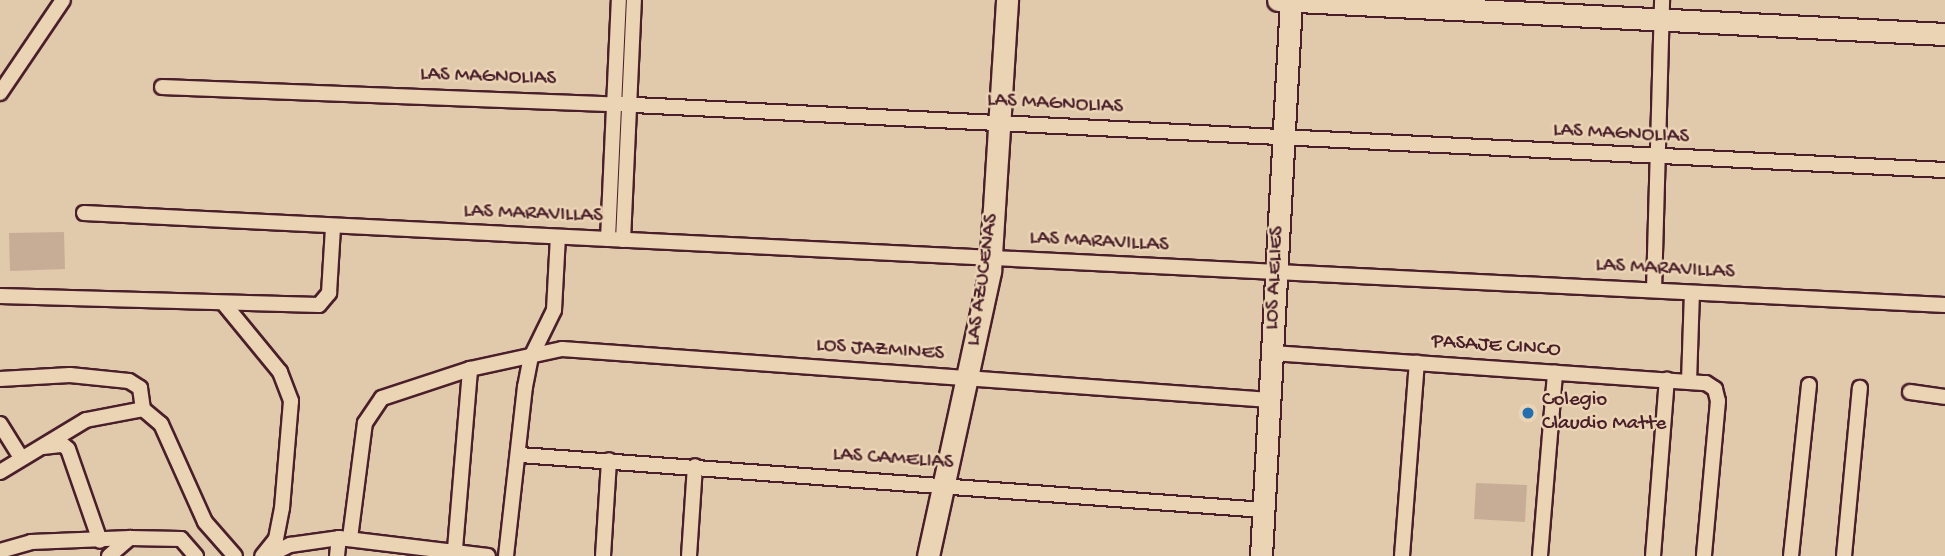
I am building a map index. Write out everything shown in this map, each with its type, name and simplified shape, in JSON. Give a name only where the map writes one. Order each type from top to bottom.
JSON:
[{"type":"street","points":[[0,93],[64,0]]},
{"type":"street","points":[[619,0],[622,104]]},
{"type":"street","points":[[616,239],[622,104],[634,0]]},
{"type":"street","name":"LAS AZUCENAS","points":[[928,556],[971,377],[991,258],[1007,0]]},
{"type":"street","points":[[1278,0],[1661,9],[1945,34]]},
{"type":"street","name":"LOS ALELIES","points":[[1261,556],[1291,1]]},
{"type":"street","points":[[1654,290],[1660,158],[1661,9]]},
{"type":"street","name":"LAS MAGNOLIAS","points":[[162,87],[622,104],[1660,158],[1945,170]]},
{"type":"street","name":"LAS MARAVILLAS","points":[[84,213],[333,228],[991,258],[1276,275],[1945,305]]},
{"type":"street","points":[[0,296],[312,307],[325,303],[333,228]]},
{"type":"street","points":[[506,556],[531,357],[554,310],[558,237]]},
{"type":"street","points":[[1689,382],[1692,293]]},
{"type":"street","points":[[225,305],[280,372],[291,401],[282,508],[276,539],[262,556]]},
{"type":"street","name":"LOS JAZMINES","points":[[337,556],[344,538],[370,409],[382,398],[470,369],[562,349],[1270,400]]},
{"type":"street","name":"PASAJE CINCO","points":[[1272,353],[1706,383],[1715,389],[1718,401],[1704,556]]},
{"type":"street","points":[[1402,556],[1417,363]]},
{"type":"street","points":[[448,551],[470,369]]},
{"type":"street","points":[[1540,556],[1555,373]]},
{"type":"street","points":[[0,379],[70,375],[129,381],[140,388],[144,408],[162,424],[205,522],[235,556]]},
{"type":"street","points":[[1653,556],[1667,380]]},
{"type":"street","points":[[1791,556],[1809,385]]},
{"type":"street","points":[[1844,556],[1860,388]]},
{"type":"street","points":[[1910,392],[1945,397]]},
{"type":"street","points":[[0,472],[86,420],[144,408]]},
{"type":"street","points":[[0,424],[21,458]]},
{"type":"street","points":[[40,447],[63,445],[68,449],[100,541]]},
{"type":"street","name":"LAS CAMELIAS","points":[[520,455],[1264,510]]},
{"type":"street","points":[[603,556],[609,460]]},
{"type":"street","points":[[689,556],[695,466]]},
{"type":"street","points":[[109,556],[130,538]]},
{"type":"street","points":[[0,551],[31,542],[130,538],[181,540],[196,556]]},
{"type":"street","points":[[268,556],[344,538],[394,549],[488,556]]},
{"type":"shaded area","points":[[64,232],[65,269],[10,271],[9,233]]},
{"type":"shaded area","points":[[1476,483],[1527,485],[1525,522],[1474,519]]},
{"type":"place","name":"Colegio Claudio Matte","points":[[1528,413]]}]
